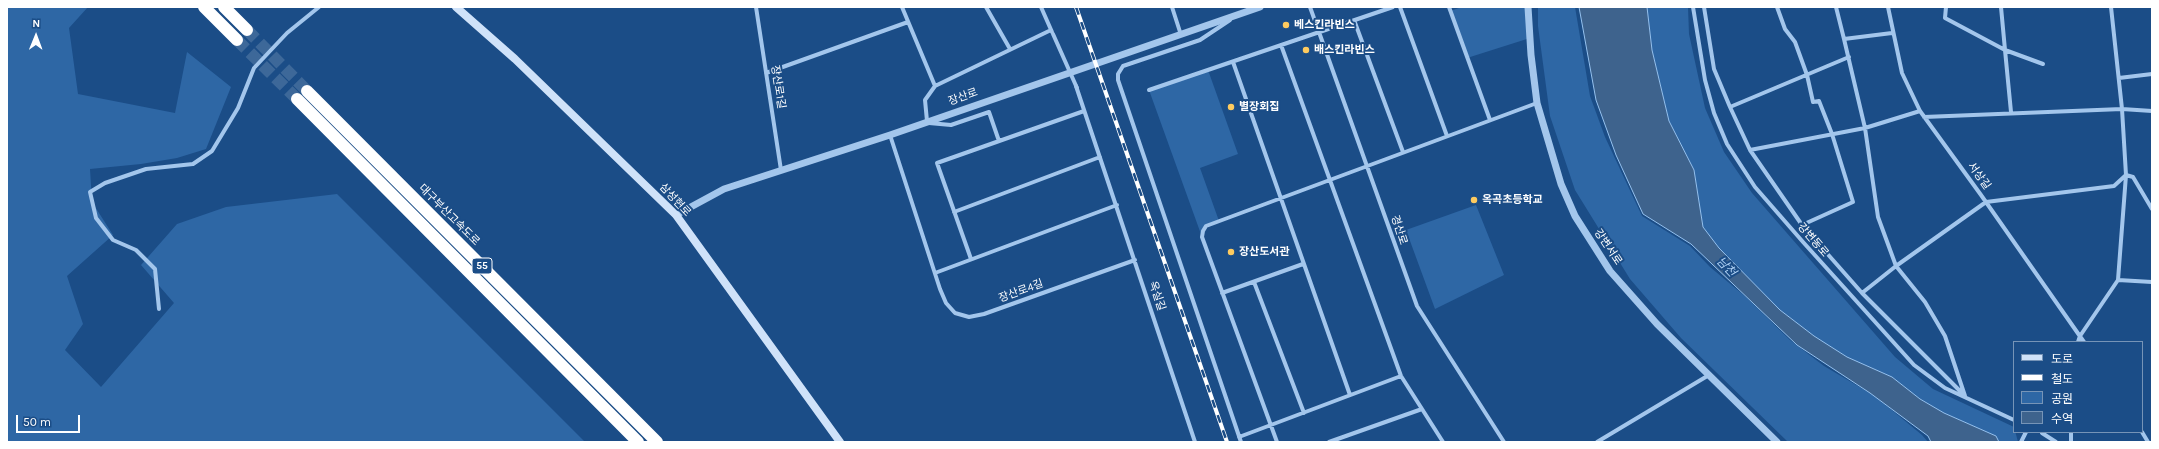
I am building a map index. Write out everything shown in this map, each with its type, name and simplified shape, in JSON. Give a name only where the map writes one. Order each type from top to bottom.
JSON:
[{"type":"highway","points":[[204,7],[237,40]]},
{"type":"highway","points":[[224,7],[247,30]]},
{"type":"highway","name":"대구부산고속도로","points":[[307,91],[657,442]]},
{"type":"highway","name":"55","points":[[298,99],[638,442]]},
{"type":"main road","name":"삼성현로","points":[[456,7],[514,58],[676,215],[840,442]]},
{"type":"street","points":[[159,308],[155,269],[136,250],[113,240],[96,218],[90,192],[105,183],[146,169],[193,164],[212,151],[238,108],[254,68],[287,33],[319,7]]},
{"type":"street","name":"장산로1길","points":[[756,7],[782,170]]},
{"type":"street","points":[[902,7],[935,86]]},
{"type":"street","points":[[986,7],[1010,49]]},
{"type":"street","name":"옥실길","points":[[1041,7],[1076,86],[1195,442]]},
{"type":"street","points":[[1172,7],[1181,35]]},
{"type":"street","name":"장산로","points":[[676,215],[724,189],[890,135],[1260,7]]},
{"type":"street","name":"경산로","points":[[1310,7],[1368,165],[1417,306],[1504,442]]},
{"type":"street","points":[[1149,90],[1393,7]]},
{"type":"street","points":[[1400,7],[1447,136]]},
{"type":"street","points":[[1449,7],[1490,120]]},
{"type":"street","name":"강변서로","points":[[1528,7],[1531,55],[1537,103],[1561,184],[1575,216],[1610,272],[1657,324],[1777,442]]},
{"type":"street","name":"강변동로","points":[[1693,7],[1705,80],[1714,112],[1727,144],[1744,171],[1802,242],[1914,364],[1945,388],[1965,396],[2013,420]]},
{"type":"street","points":[[1704,7],[1714,69],[1750,150],[1802,225],[1862,293],[1965,396]]},
{"type":"street","points":[[1777,7],[1785,29],[1795,42],[1807,75],[1813,102],[1819,101],[1832,134],[1853,202],[1802,225]]},
{"type":"street","points":[[1836,7],[1849,57],[1864,128],[1878,217],[1896,266],[1925,302],[1945,336],[1965,396]]},
{"type":"street","name":"서상길","points":[[1888,7],[1892,33],[1902,73],[1920,111],[2083,341]]},
{"type":"street","points":[[1946,7],[1945,18],[2005,50],[2043,64]]},
{"type":"street","points":[[2001,7],[2011,112]]},
{"type":"street","points":[[2078,341],[2080,336],[2118,280],[2126,175],[2122,109],[2111,7]]},
{"type":"street","points":[[1239,14],[1200,40],[1123,66],[1118,74],[1118,80],[1241,442]]},
{"type":"street","points":[[1354,20],[1403,152]]},
{"type":"street","points":[[766,73],[908,22]]},
{"type":"street","points":[[999,141],[989,112],[951,125],[924,122],[924,100],[935,86],[1010,49],[1052,32]]},
{"type":"street","points":[[1844,39],[1892,33]]},
{"type":"street","points":[[1282,45],[1401,376],[1443,442]]},
{"type":"street","points":[[1730,107],[1849,57]]},
{"type":"street","points":[[1233,62],[1350,395]]},
{"type":"street","points":[[2119,78],[2152,74]]},
{"type":"street","points":[[1277,442],[1202,237],[1202,231],[1206,226],[1537,103]]},
{"type":"street","points":[[1924,117],[2011,112],[2122,109],[2152,110]]},
{"type":"street","points":[[971,259],[937,163],[1084,110]]},
{"type":"street","points":[[1750,150],[1864,128],[1920,111]]},
{"type":"street","name":"장산로4길","points":[[890,135],[935,273],[946,303],[955,313],[969,317],[984,314],[1135,260]]},
{"type":"street","points":[[954,212],[1100,157]]},
{"type":"street","points":[[1862,293],[1896,266],[1986,202],[2114,186],[2126,175]]},
{"type":"street","points":[[2126,175],[2133,177],[2152,209]]},
{"type":"street","points":[[935,273],[1116,205]]},
{"type":"street","points":[[1222,293],[1303,264]]},
{"type":"street","points":[[2118,280],[2152,282]]},
{"type":"street","points":[[1254,282],[1304,413]]},
{"type":"street","points":[[1597,442],[1709,375]]},
{"type":"street","points":[[1239,437],[1401,376]]},
{"type":"street","points":[[1329,442],[1422,409]]},
{"type":"street","points":[[2042,433],[2046,442]]},
{"type":"street","points":[[2042,433],[2056,442]]},
{"type":"street","points":[[2143,433],[2148,442]]},
{"type":"green space","points":[[7,7],[88,7],[69,28],[78,94],[175,113],[187,52],[231,87],[206,149],[177,158],[141,164],[90,169],[92,202],[113,235],[67,276],[83,324],[65,350],[101,387],[174,303],[141,265],[177,224],[226,207],[337,194],[585,442],[7,442]]},
{"type":"green space","points":[[1462,7],[1528,7],[1530,38],[1467,58],[1450,11]]},
{"type":"green space","points":[[1538,7],[1575,7],[1590,96],[1605,137],[1642,216],[1690,246],[1710,267],[1746,297],[1790,340],[1824,366],[1875,396],[1922,435],[1928,442],[1788,442],[1681,338],[1630,279],[1575,190],[1550,116],[1538,26]]},
{"type":"green space","points":[[1647,7],[1688,7],[1689,34],[1705,108],[1724,152],[1752,193],[1895,357],[1933,389],[2013,427],[2013,433],[2016,433],[2018,442],[1999,442],[1996,436],[1944,413],[1920,399],[1892,377],[1847,357],[1814,336],[1780,310],[1719,248],[1703,227],[1694,170],[1669,121],[1652,50]]},
{"type":"green space","points":[[1208,70],[1238,154],[1200,168],[1219,221],[1206,226],[1202,237],[1149,90]]},
{"type":"green space","points":[[1476,205],[1504,275],[1435,309],[1406,230]]},
{"type":"water","name":"남천","points":[[1579,7],[1647,7],[1652,50],[1669,121],[1694,170],[1703,227],[1719,248],[1780,310],[1814,336],[1847,357],[1892,377],[1920,399],[1944,413],[1996,436],[1999,442],[1931,442],[1928,436],[1870,393],[1797,345],[1691,244],[1643,214],[1616,155],[1596,100]]},
{"type":"tunnel","points":[[247,30],[307,91]]},
{"type":"tunnel","points":[[237,40],[297,99]]},
{"type":"railway","points":[[1076,7],[1227,442]]},
{"type":"place","name":"베스킨라빈스","points":[[1286,25]]},
{"type":"place","name":"배스킨라빈스","points":[[1306,50]]},
{"type":"place","name":"별장회집","points":[[1231,107]]},
{"type":"place","name":"옥곡초등학교","points":[[1474,200]]},
{"type":"place","name":"장산도서관","points":[[1231,252]]}]
